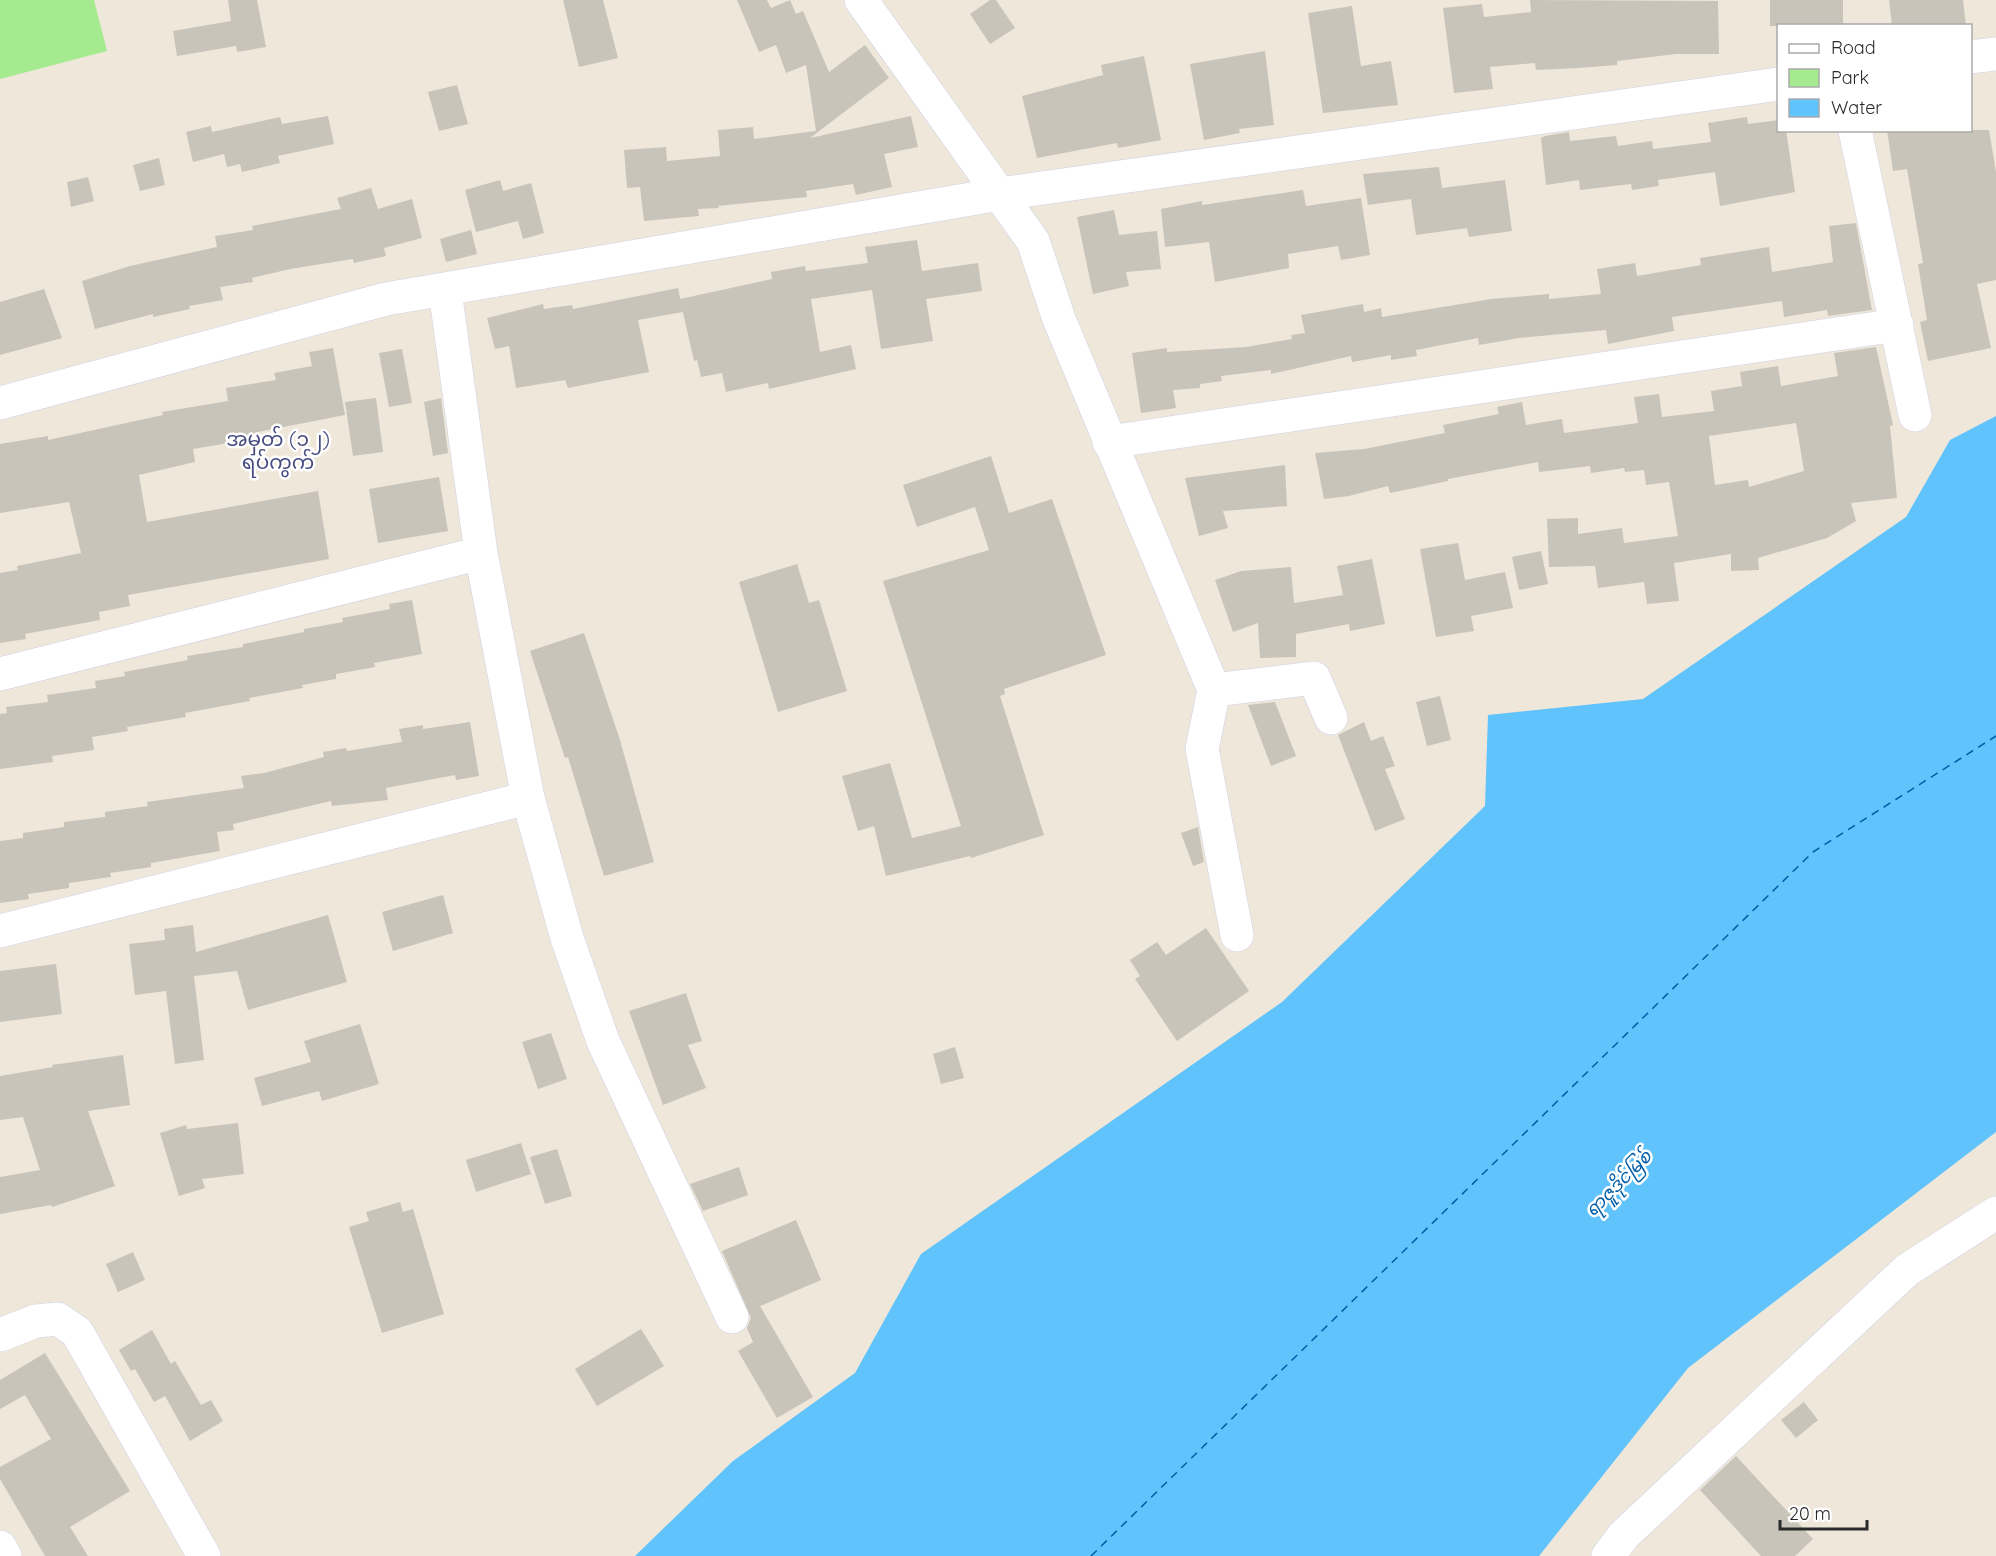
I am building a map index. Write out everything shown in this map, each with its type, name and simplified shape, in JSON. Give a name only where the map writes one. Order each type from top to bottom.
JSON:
[{"type":"street","points":[[861,0],[1033,242],[1059,319],[1214,690],[1202,749],[1237,935]]},
{"type":"street","points":[[1972,57],[1996,54]]},
{"type":"street","points":[[0,403],[386,299],[1000,194],[1777,84]]},
{"type":"street","points":[[1855,132],[1915,415]]},
{"type":"street","points":[[445,290],[481,553],[528,798],[567,938],[603,1041],[732,1317]]},
{"type":"street","points":[[1109,442],[1897,325]]},
{"type":"street","points":[[0,674],[481,553]]},
{"type":"street","points":[[1214,690],[1314,678],[1331,718]]},
{"type":"street","points":[[0,931],[528,798]]},
{"type":"street","points":[[1608,1556],[1624,1535],[1906,1270],[1996,1213]]},
{"type":"street","points":[[0,1335],[36,1321],[58,1319],[76,1332],[204,1556]]},
{"type":"street","points":[[0,1547],[5,1556]]},
{"type":"green space","points":[[0,0],[94,0],[107,51],[0,79]]},
{"type":"water","name":"ရာဇူဒိုင်မြစ်","points":[[1996,416],[1996,1132],[1688,1368],[1539,1556],[635,1556],[733,1461],[855,1373],[921,1254],[1282,1002],[1485,806],[1488,715],[1643,699],[1906,517],[1950,440]]},
{"type":"building","points":[[228,0],[257,0],[266,47],[237,52],[236,46],[177,56],[173,31],[231,21]]},
{"type":"building","points":[[563,0],[603,0],[618,58],[579,67]]},
{"type":"building","points":[[737,0],[767,0],[771,8],[790,0],[796,14],[803,11],[829,72],[865,45],[889,78],[810,138],[911,116],[918,147],[884,154],[892,187],[856,195],[853,184],[806,191],[807,197],[718,206],[719,208],[698,209],[699,216],[644,221],[640,187],[627,188],[624,150],[666,147],[667,161],[720,156],[718,130],[753,127],[754,139],[816,131],[806,65],[786,73],[776,45],[759,52]]},
{"type":"building","points":[[990,0],[996,0],[1015,28],[990,44],[970,14]]},
{"type":"building","points":[[1530,0],[1718,1],[1719,54],[1676,54],[1617,61],[1617,65],[1578,68],[1536,70],[1535,63],[1490,67],[1493,89],[1454,93],[1443,8],[1482,4],[1484,17],[1531,12]]},
{"type":"building","points":[[1770,0],[1843,0],[1843,24],[1777,24],[1777,26],[1770,26]]},
{"type":"building","points":[[1889,0],[1963,0],[1966,24],[1892,24]]},
{"type":"building","points":[[1352,6],[1361,66],[1391,61],[1398,105],[1323,113],[1308,13]]},
{"type":"building","points":[[1265,51],[1274,125],[1239,129],[1240,133],[1204,140],[1190,64]]},
{"type":"building","points":[[1144,56],[1161,140],[1118,148],[1117,143],[1037,158],[1022,96],[1103,75],[1101,65]]},
{"type":"building","points":[[457,85],[468,124],[439,131],[428,92]]},
{"type":"building","points":[[328,116],[334,144],[278,156],[280,163],[242,172],[240,164],[227,167],[224,154],[193,162],[186,132],[211,126],[212,132],[280,117],[282,124]]},
{"type":"building","points":[[1747,117],[1748,124],[1777,120],[1777,132],[1786,132],[1795,192],[1720,206],[1715,172],[1658,180],[1659,186],[1632,190],[1631,184],[1580,190],[1579,180],[1546,185],[1541,138],[1545,136],[1569,132],[1570,141],[1616,136],[1618,146],[1652,141],[1653,149],[1711,142],[1708,123]]},
{"type":"building","points":[[1989,130],[1996,172],[1996,280],[1977,284],[1991,348],[1928,361],[1920,322],[1927,320],[1918,264],[1923,263],[1907,169],[1893,171],[1887,132]]},
{"type":"building","points":[[159,158],[165,185],[140,191],[133,165]]},
{"type":"building","points":[[1439,167],[1442,188],[1505,180],[1512,231],[1469,237],[1467,228],[1416,235],[1411,199],[1368,205],[1363,174]]},
{"type":"building","points":[[88,177],[94,201],[71,207],[67,182]]},
{"type":"building","points":[[500,180],[503,191],[531,183],[544,233],[523,239],[518,221],[476,232],[465,190]]},
{"type":"building","points":[[371,188],[378,209],[412,199],[422,238],[384,248],[386,256],[354,263],[353,259],[290,269],[252,278],[253,282],[220,287],[223,300],[189,306],[190,309],[153,317],[153,314],[95,329],[82,281],[130,266],[217,247],[215,236],[253,230],[252,226],[341,209],[337,198]]},
{"type":"building","points":[[1303,190],[1306,206],[1361,198],[1370,255],[1341,260],[1338,246],[1288,254],[1289,268],[1215,282],[1209,242],[1165,247],[1161,209],[1202,201],[1202,205]]},
{"type":"building","points":[[1114,210],[1119,235],[1157,231],[1161,269],[1126,272],[1129,286],[1093,294],[1077,217]]},
{"type":"building","points":[[1856,223],[1872,310],[1828,316],[1827,310],[1784,317],[1782,301],[1672,317],[1674,331],[1608,344],[1606,330],[1519,338],[1479,345],[1478,338],[1416,350],[1417,356],[1391,360],[1391,355],[1352,362],[1351,356],[1271,374],[1271,370],[1221,376],[1222,381],[1200,384],[1200,388],[1173,390],[1176,408],[1141,413],[1132,353],[1167,348],[1167,352],[1246,347],[1292,339],[1291,335],[1305,333],[1301,315],[1363,304],[1364,312],[1381,308],[1382,317],[1491,299],[1549,294],[1549,299],[1601,294],[1597,269],[1635,263],[1637,276],[1701,265],[1700,258],[1769,247],[1772,272],[1833,262],[1829,226]]},
{"type":"building","points":[[471,230],[477,254],[446,262],[440,239]]},
{"type":"building","points":[[917,240],[922,271],[978,263],[982,291],[926,299],[933,341],[881,349],[872,290],[811,299],[820,352],[851,345],[856,369],[769,389],[768,383],[726,392],[722,373],[701,377],[697,360],[694,361],[680,299],[772,279],[771,272],[805,266],[806,271],[868,263],[865,247]]},
{"type":"building","points":[[678,288],[683,312],[638,320],[649,372],[568,388],[565,380],[516,388],[509,346],[495,349],[487,318],[543,304],[544,309],[572,305],[573,309]]},
{"type":"building","points":[[44,289],[62,338],[0,355],[0,302]]},
{"type":"building","points":[[1876,347],[1893,425],[1890,426],[1897,498],[1851,503],[1856,521],[1827,538],[1758,558],[1759,570],[1731,571],[1731,554],[1674,563],[1679,601],[1647,604],[1644,582],[1598,588],[1595,566],[1549,567],[1547,519],[1578,518],[1578,534],[1622,528],[1624,543],[1678,536],[1669,482],[1646,485],[1644,470],[1625,472],[1624,468],[1591,473],[1590,466],[1539,472],[1538,462],[1448,479],[1448,481],[1390,493],[1388,486],[1349,496],[1324,499],[1315,453],[1364,449],[1445,433],[1443,425],[1499,414],[1497,407],[1522,402],[1526,425],[1562,419],[1564,433],[1638,423],[1634,397],[1659,394],[1662,417],[1714,411],[1711,391],[1742,386],[1740,372],[1778,366],[1781,386],[1838,376],[1834,353]],"holes":[[[1796,423],[1804,471],[1749,487],[1748,480],[1715,485],[1709,436]]]},
{"type":"building","points":[[333,348],[345,415],[258,432],[259,438],[193,449],[195,462],[139,475],[147,522],[318,491],[329,559],[128,595],[130,606],[99,612],[100,620],[25,634],[26,639],[0,643],[0,573],[18,570],[17,566],[81,553],[69,502],[0,513],[0,444],[48,436],[48,440],[163,415],[162,412],[228,401],[226,388],[276,380],[274,373],[312,366],[309,352]]},
{"type":"building","points":[[402,349],[412,403],[389,407],[379,353]]},
{"type":"building","points":[[376,398],[383,452],[353,456],[345,402]]},
{"type":"building","points":[[441,398],[448,453],[433,456],[424,402]]},
{"type":"building","points":[[991,456],[1009,513],[1052,499],[1106,655],[1004,689],[1005,694],[1000,696],[1044,835],[971,858],[970,856],[886,876],[874,826],[858,831],[842,776],[890,763],[912,838],[961,826],[883,581],[989,550],[975,507],[917,527],[903,485]]},
{"type":"building","points":[[1285,465],[1287,506],[1223,511],[1228,528],[1199,536],[1185,478]]},
{"type":"building","points":[[439,477],[448,531],[378,543],[369,489]]},
{"type":"building","points":[[1458,543],[1465,580],[1505,572],[1513,608],[1471,616],[1474,631],[1436,637],[1420,549]]},
{"type":"building","points":[[1541,551],[1548,584],[1519,590],[1512,557]]},
{"type":"building","points":[[1372,559],[1385,624],[1350,631],[1349,624],[1296,634],[1296,657],[1260,658],[1258,623],[1233,632],[1215,580],[1241,571],[1291,567],[1294,603],[1343,595],[1337,566]]},
{"type":"building","points":[[797,564],[809,603],[819,600],[847,691],[778,712],[739,582]]},
{"type":"building","points":[[412,600],[422,654],[374,663],[375,667],[336,674],[336,679],[302,685],[303,688],[249,698],[250,701],[185,713],[186,717],[127,727],[128,731],[92,737],[94,750],[52,756],[53,762],[0,769],[0,714],[7,713],[6,707],[48,702],[47,695],[96,688],[95,681],[125,676],[124,672],[188,660],[187,656],[243,647],[243,644],[304,632],[304,629],[343,622],[342,618],[390,609],[389,604]]},
{"type":"building","points":[[584,633],[620,740],[654,862],[604,876],[568,757],[565,758],[530,651]]},
{"type":"building","points":[[1440,696],[1451,740],[1427,746],[1416,702]]},
{"type":"building","points":[[1275,702],[1296,756],[1271,766],[1248,705]]},
{"type":"building","points":[[470,722],[479,776],[456,780],[455,775],[386,788],[388,800],[332,806],[331,801],[233,824],[234,830],[217,832],[220,851],[151,863],[151,867],[110,873],[111,877],[69,883],[69,888],[28,894],[29,899],[0,903],[0,841],[23,838],[23,833],[64,827],[64,822],[105,817],[105,812],[148,806],[147,802],[244,788],[241,776],[264,773],[324,757],[323,752],[346,748],[347,751],[402,742],[399,729],[423,725],[423,729]]},
{"type":"building","points":[[1364,722],[1371,741],[1383,736],[1395,766],[1385,769],[1405,819],[1375,831],[1338,735]]},
{"type":"building","points":[[1198,827],[1204,862],[1193,866],[1181,833]]},
{"type":"building","points":[[443,895],[453,933],[393,951],[382,912]]},
{"type":"building","points":[[328,915],[347,982],[248,1010],[237,971],[194,976],[204,1060],[175,1064],[166,991],[135,995],[129,944],[165,940],[164,929],[193,925],[196,952]]},
{"type":"building","points":[[1206,928],[1249,991],[1177,1041],[1135,979],[1140,976],[1130,960],[1157,942],[1166,955]]},
{"type":"building","points":[[56,964],[62,1014],[0,1022],[0,971]]},
{"type":"building","points":[[686,993],[702,1041],[688,1045],[706,1088],[663,1105],[629,1011]]},
{"type":"building","points":[[360,1024],[379,1084],[322,1101],[319,1091],[262,1106],[254,1078],[311,1062],[304,1041]]},
{"type":"building","points":[[551,1033],[567,1079],[538,1089],[522,1042]]},
{"type":"building","points":[[955,1047],[964,1078],[941,1084],[933,1054]]},
{"type":"building","points":[[123,1055],[130,1105],[88,1111],[115,1186],[52,1207],[51,1205],[0,1214],[0,1177],[40,1170],[23,1117],[0,1120],[0,1076],[53,1067],[52,1065]]},
{"type":"building","points":[[238,1123],[244,1174],[202,1179],[205,1188],[179,1196],[160,1133],[186,1125],[187,1129]]},
{"type":"building","points":[[521,1143],[531,1174],[476,1192],[466,1160]]},
{"type":"building","points":[[557,1149],[572,1196],[545,1204],[530,1157]]},
{"type":"building","points":[[739,1167],[748,1195],[703,1211],[690,1184]]},
{"type":"building","points":[[400,1202],[403,1212],[413,1209],[444,1314],[382,1333],[349,1227],[369,1221],[366,1212]]},
{"type":"building","points":[[796,1220],[821,1280],[760,1306],[813,1397],[777,1418],[738,1351],[753,1342],[747,1328],[751,1318],[722,1251]]},
{"type":"building","points":[[133,1252],[145,1280],[118,1292],[106,1264]]},
{"type":"building","points":[[641,1329],[664,1366],[597,1406],[575,1369]]},
{"type":"building","points":[[152,1330],[171,1364],[175,1361],[201,1405],[211,1400],[223,1421],[190,1441],[165,1396],[154,1402],[135,1369],[131,1371],[119,1350]]},
{"type":"building","points":[[45,1353],[130,1491],[70,1527],[88,1556],[45,1556],[0,1479],[0,1467],[51,1439],[25,1395],[0,1409],[0,1380]]},
{"type":"building","points":[[1804,1402],[1818,1420],[1796,1438],[1781,1420]]},
{"type":"building","points":[[1736,1456],[1813,1539],[1795,1556],[1761,1556],[1700,1490]]},
{"type":"ferry route","points":[[1091,1556],[1813,852],[1996,736]]},
{"type":"district","name":"အမှတ် (၁၂) ရပ်ကွက်","points":[[278,450]]}]
